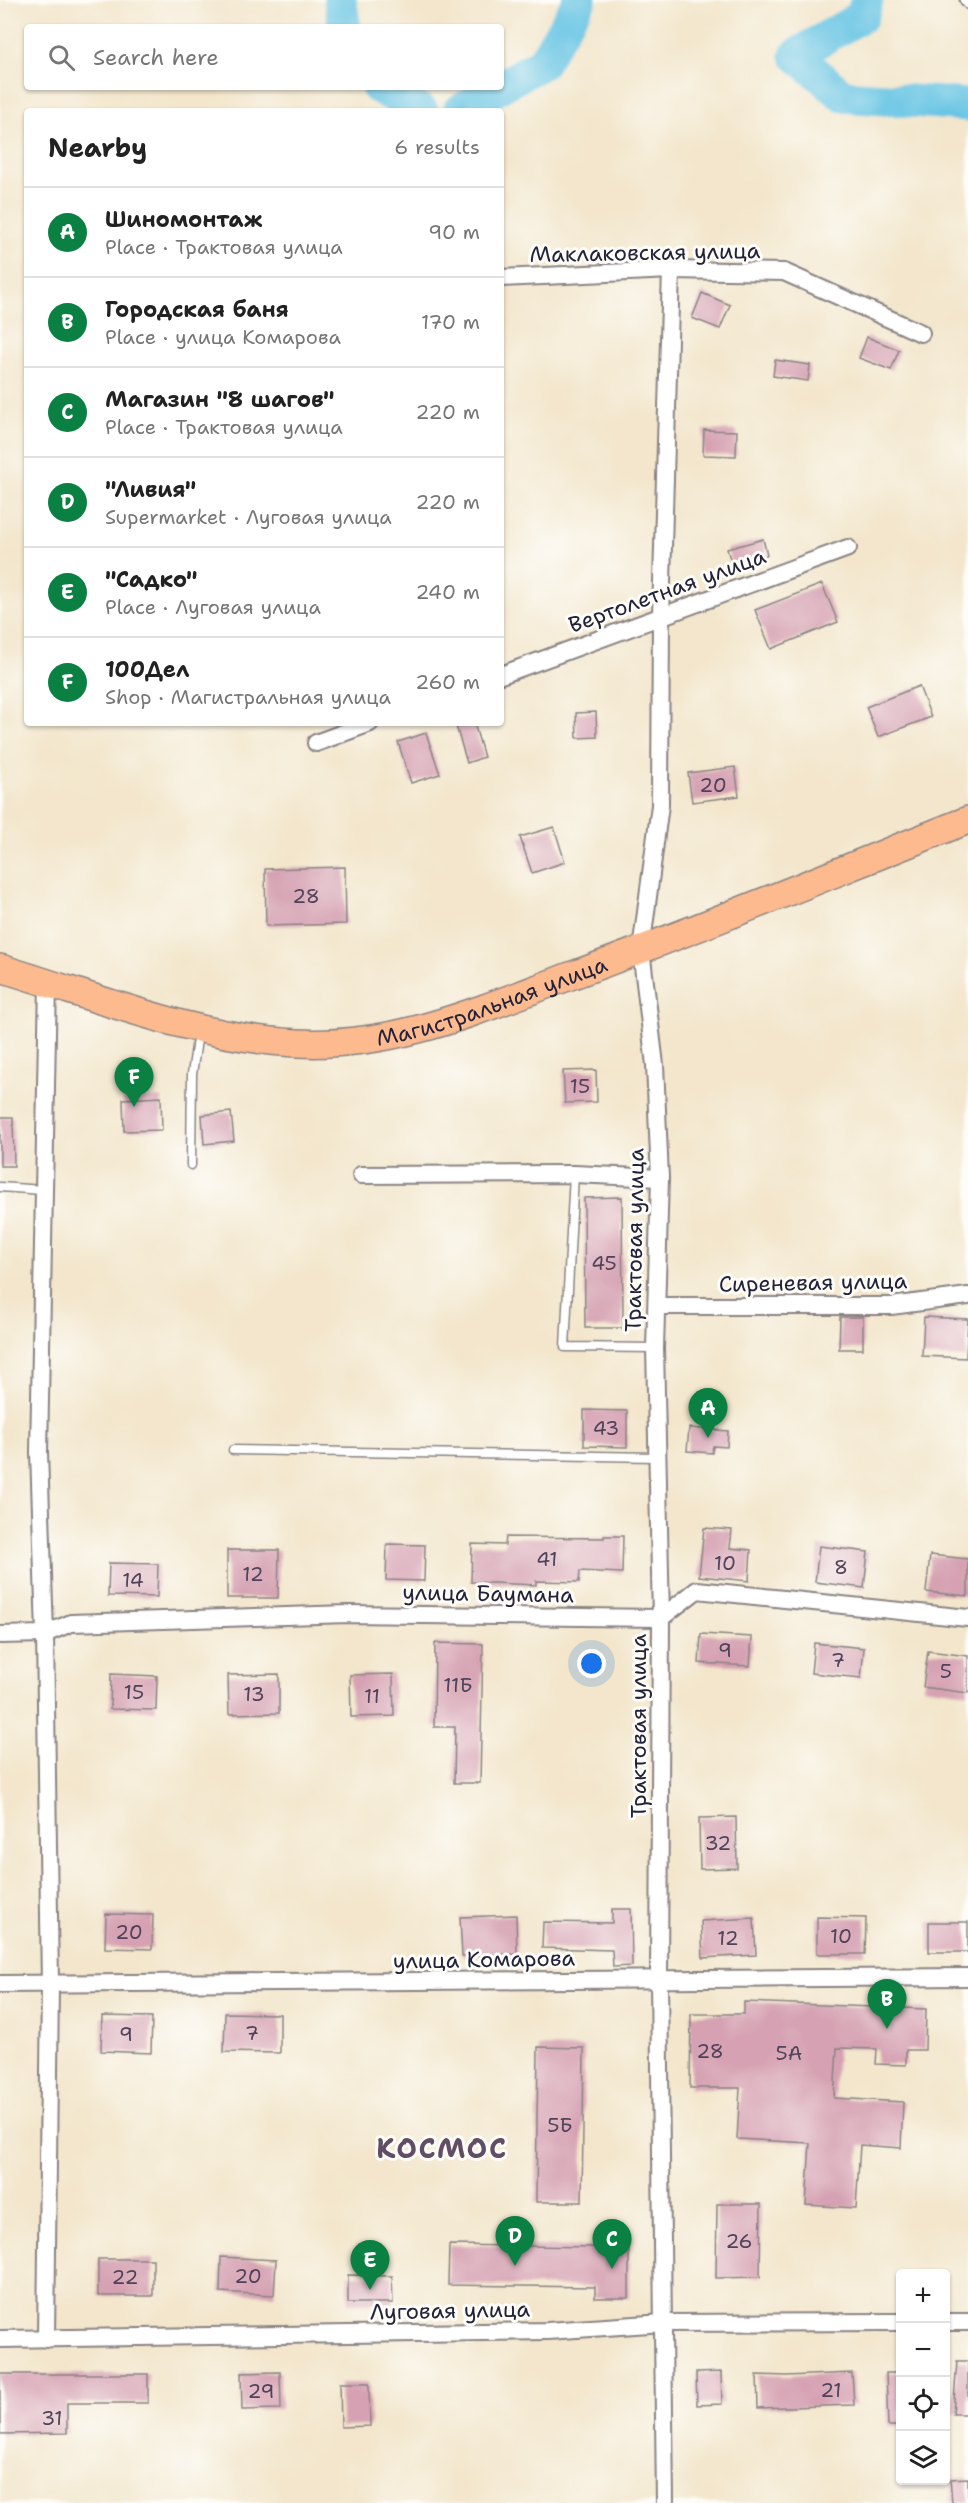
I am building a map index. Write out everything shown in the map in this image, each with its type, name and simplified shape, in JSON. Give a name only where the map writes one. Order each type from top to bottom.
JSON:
[{"type":"main road","name":"Магистральная улица","points":[[0,968],[199,1029],[242,1038],[299,1043],[366,1040],[421,1030],[641,950],[968,820]]},
{"type":"street","name":"Маклаковская улица","points":[[504,278],[672,270],[784,272],[921,333]]},
{"type":"street","name":"Трактовая улица","points":[[665,2503],[659,1980],[661,1618],[655,1348],[660,1178],[656,1065],[641,950],[660,805],[661,616],[672,270]]},
{"type":"street","name":"Вертолетная улица","points":[[504,674],[848,548]]},
{"type":"street","points":[[316,743],[362,726]]},
{"type":"street","points":[[46,2339],[50,1985],[45,1635],[39,1452],[48,982]]},
{"type":"street","points":[[361,1175],[574,1174],[660,1178]]},
{"type":"street","name":"Сиреневая улица","points":[[658,1306],[891,1306],[968,1296]]},
{"type":"street","points":[[661,1618],[697,1590],[968,1618]]},
{"type":"street","name":"улица Баумана","points":[[0,1635],[45,1635],[71,1623],[348,1614],[661,1618]]},
{"type":"street","name":"улица Комарова","points":[[0,1984],[968,1977]]},
{"type":"street","name":"Луговая улица","points":[[0,2339],[547,2331],[664,2323],[896,2322]]},
{"type":"street","points":[[950,2322],[968,2322]]},
{"type":"lane","points":[[964,0],[968,5]]},
{"type":"lane","points":[[191,1165],[192,1074],[199,1029]]},
{"type":"lane","points":[[574,1174],[565,1347],[655,1348]]},
{"type":"lane","points":[[0,1188],[43,1190]]},
{"type":"lane","points":[[233,1450],[657,1457]]},
{"type":"building","points":[[702,293],[730,305],[720,329],[692,318]]},
{"type":"building","points":[[867,337],[899,350],[891,370],[859,358]]},
{"type":"building","points":[[775,360],[810,365],[808,381],[773,376]]},
{"type":"building","points":[[704,430],[737,431],[736,456],[703,455]]},
{"type":"building","points":[[763,539],[767,555],[732,565],[727,549]]},
{"type":"building","points":[[822,584],[838,622],[771,649],[755,610]]},
{"type":"building","points":[[919,686],[931,717],[878,737],[866,707]]},
{"type":"building","points":[[596,712],[597,737],[577,738],[576,713]]},
{"type":"building","points":[[456,726],[475,726],[484,757],[467,763]]},
{"type":"building","points":[[426,733],[440,774],[411,783],[398,742]]},
{"type":"building","points":[[735,767],[739,796],[692,802],[688,773]]},
{"type":"building","points":[[554,827],[565,862],[532,873],[520,837]]},
{"type":"building","points":[[345,867],[346,924],[266,926],[265,869]]},
{"type":"building","points":[[596,1070],[597,1102],[565,1103],[563,1071]]},
{"type":"building","points":[[161,1097],[162,1130],[124,1131],[123,1099]]},
{"type":"building","points":[[231,1112],[234,1141],[204,1144],[202,1115]]},
{"type":"building","points":[[0,1117],[13,1117],[14,1166],[0,1166]]},
{"type":"building","points":[[622,1197],[623,1328],[585,1328],[584,1198]]},
{"type":"building","points":[[840,1317],[863,1317],[863,1349],[839,1349]]},
{"type":"building","points":[[924,1317],[968,1319],[966,1358],[922,1356]]},
{"type":"building","points":[[584,1410],[627,1411],[627,1447],[584,1446]]},
{"type":"building","points":[[689,1428],[728,1431],[727,1447],[713,1446],[712,1453],[687,1451]]},
{"type":"building","points":[[704,1528],[732,1530],[730,1548],[751,1550],[749,1581],[699,1576]]},
{"type":"building","points":[[604,1536],[623,1536],[622,1573],[580,1571],[579,1582],[536,1581],[536,1585],[471,1582],[472,1544],[505,1545],[506,1537],[604,1538]]},
{"type":"building","points":[[387,1544],[425,1545],[424,1581],[386,1580]]},
{"type":"building","points":[[819,1546],[868,1552],[864,1588],[815,1582]]},
{"type":"building","points":[[227,1550],[279,1550],[278,1598],[227,1598]]},
{"type":"building","points":[[930,1555],[968,1559],[968,1596],[926,1592]]},
{"type":"building","points":[[109,1563],[158,1564],[157,1597],[108,1596]]},
{"type":"building","points":[[701,1634],[752,1637],[750,1666],[699,1663]]},
{"type":"building","points":[[435,1643],[483,1644],[480,1783],[454,1783],[455,1727],[434,1727]]},
{"type":"building","points":[[814,1643],[864,1648],[861,1678],[811,1673]]},
{"type":"building","points":[[928,1651],[968,1656],[968,1693],[923,1687]]},
{"type":"building","points":[[111,1674],[157,1676],[156,1710],[110,1709]]},
{"type":"building","points":[[279,1674],[279,1713],[229,1714],[228,1675]]},
{"type":"building","points":[[393,1674],[394,1716],[351,1717],[350,1675]]},
{"type":"building","points":[[736,1817],[737,1868],[700,1869],[699,1818]]},
{"type":"building","points":[[612,1909],[631,1909],[632,1966],[613,1967],[612,1950],[542,1948],[543,1922],[612,1923]]},
{"type":"building","points":[[106,1914],[153,1915],[152,1949],[105,1948]]},
{"type":"building","points":[[516,1915],[517,1954],[462,1956],[460,1917]]},
{"type":"building","points":[[817,1917],[866,1918],[865,1954],[817,1954]]},
{"type":"building","points":[[754,1918],[756,1955],[703,1958],[701,1921]]},
{"type":"building","points":[[929,1922],[968,1922],[968,1952],[929,1952]]},
{"type":"building","points":[[744,2002],[926,2009],[925,2050],[906,2050],[906,2065],[876,2064],[877,2049],[837,2048],[834,2098],[903,2102],[901,2148],[860,2145],[856,2208],[806,2205],[810,2143],[737,2139],[740,2088],[690,2088],[691,2014],[744,2014]]},
{"type":"building","points":[[225,2013],[280,2014],[280,2053],[224,2052]]},
{"type":"building","points":[[102,2016],[152,2017],[151,2053],[101,2051]]},
{"type":"building","points":[[538,2047],[584,2048],[582,2202],[536,2202]]},
{"type":"building","points":[[717,2204],[761,2204],[760,2277],[716,2278]]},
{"type":"building","points":[[595,2240],[629,2240],[629,2298],[595,2298],[595,2287],[448,2285],[449,2245],[595,2247]]},
{"type":"building","points":[[221,2257],[276,2260],[274,2295],[220,2292]]},
{"type":"building","points":[[98,2259],[153,2259],[153,2296],[98,2296]]},
{"type":"building","points":[[348,2275],[392,2276],[393,2303],[348,2303]]},
{"type":"building","points":[[957,2361],[968,2361],[968,2414],[953,2414]]},
{"type":"building","points":[[280,2372],[281,2409],[242,2410],[241,2373]]},
{"type":"building","points":[[721,2372],[722,2404],[697,2405],[696,2373]]},
{"type":"building","points":[[852,2373],[854,2405],[758,2408],[757,2375]]},
{"type":"building","points":[[886,2373],[896,2373],[896,2426],[888,2426]]},
{"type":"building","points":[[0,2374],[148,2374],[148,2403],[67,2403],[67,2433],[0,2434]]},
{"type":"building","points":[[340,2383],[369,2383],[370,2426],[341,2427]]},
{"type":"building","points":[[968,2478],[968,2503],[952,2503],[950,2479]]},
{"type":"waterway","points":[[340,0],[344,24]]},
{"type":"waterway","points":[[504,84],[542,63],[580,0]]},
{"type":"waterway","points":[[867,0],[862,16],[796,55],[843,96],[968,105]]},
{"type":"waterway","points":[[383,90],[416,108]]},
{"type":"waterway","points":[[464,108],[495,90]]},
{"type":"place","name":"100Дел","points":[[134,1107]]},
{"type":"place","name":"Шиномонтаж","points":[[708,1438]]},
{"type":"place","name":"Городская баня","points":[[887,2029]]},
{"type":"place","name":"\"Ливия\"","points":[[515,2266]]},
{"type":"place","name":"Магазин \"8 шагов\"","points":[[612,2269]]},
{"type":"place","name":"\"Садко\"","points":[[370,2290]]},
{"type":"district","name":"КОСМОС","points":[[442,2148]]}]
